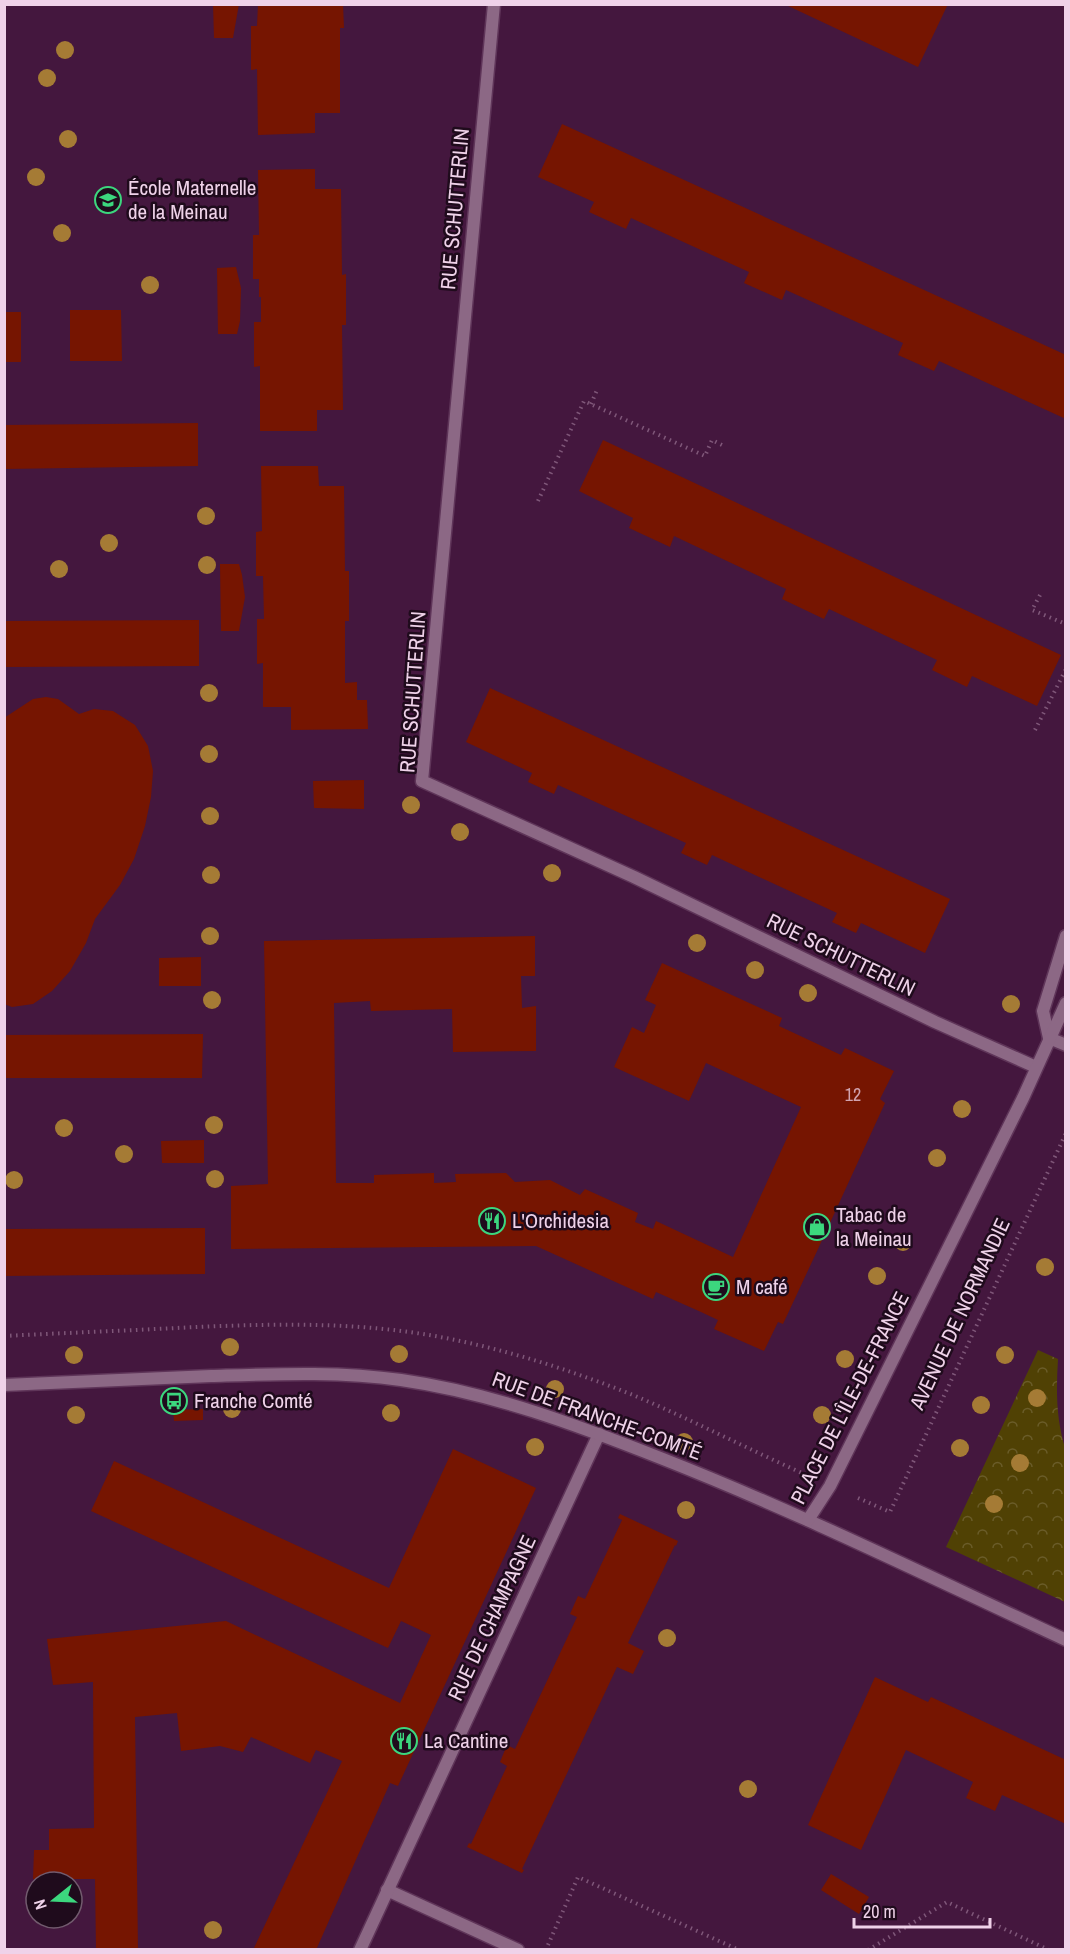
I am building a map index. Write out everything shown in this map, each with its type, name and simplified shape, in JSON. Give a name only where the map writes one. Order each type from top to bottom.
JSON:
[{"type":"street","name":"RUE SCHUTTERLIN","points":[[494,4],[422,781],[634,877],[935,1022],[1036,1067]]},
{"type":"street","points":[[1049,1038],[1043,1011],[1065,936]]},
{"type":"street","points":[[1049,1038],[1065,1003]]},
{"type":"street","name":"PLACE DE L'ÎLE-DE-FRANCE","points":[[1049,1038],[1023,1098],[830,1486],[808,1520],[1065,1640]]},
{"type":"street","points":[[1049,1038],[1065,1045]]},
{"type":"street","name":"RUE DE FRANCHE-COMTÉ","points":[[4,1385],[283,1373],[344,1374],[399,1380],[458,1390],[513,1403],[731,1486],[808,1520]]},
{"type":"street","name":"RUE DE CHAMPAGNE","points":[[360,1950],[599,1434]]},
{"type":"street","points":[[387,1890],[518,1950]]},
{"type":"path","points":[[591,404],[597,390]]},
{"type":"path","points":[[538,501],[584,401],[705,456],[712,440],[724,446]]},
{"type":"path","points":[[1040,595],[1032,610],[1065,624]]},
{"type":"path","points":[[1035,730],[1065,669]]},
{"type":"path","name":"AVENUE DE NORMANDIE","points":[[890,1512],[1065,1133]]},
{"type":"path","points":[[546,1950],[578,1877],[739,1950]]},
{"type":"path","points":[[867,1950],[947,1902],[1048,1950]]},
{"type":"green space","points":[[1038,1350],[1058,1359],[1060,1428],[1066,1451],[1065,1602],[946,1547]]},
{"type":"building","points":[[213,4],[239,4],[233,38],[214,38]]},
{"type":"building","points":[[258,4],[343,4],[344,28],[340,28],[340,113],[315,113],[315,133],[258,135],[257,69],[251,70],[251,26],[257,26]]},
{"type":"building","points":[[784,4],[948,4],[918,67]]},
{"type":"building","points":[[562,124],[1066,355],[1066,419],[939,361],[934,371],[898,355],[903,343],[786,290],[782,300],[744,283],[749,272],[631,218],[626,229],[589,212],[594,202],[538,177]]},
{"type":"building","points":[[315,169],[315,189],[341,189],[342,275],[346,274],[346,325],[342,325],[343,410],[317,410],[317,431],[260,431],[260,366],[254,367],[254,322],[261,322],[261,297],[259,297],[259,279],[253,279],[253,235],[259,235],[258,170]]},
{"type":"building","points":[[236,267],[241,288],[240,321],[237,334],[218,334],[217,268]]},
{"type":"building","points":[[70,310],[121,310],[122,361],[70,361]]},
{"type":"building","points":[[4,312],[21,312],[21,362],[4,362]]},
{"type":"building","points":[[198,423],[198,466],[4,469],[4,425]]},
{"type":"building","points":[[603,440],[1061,655],[1037,706],[972,676],[967,687],[932,670],[937,660],[829,609],[824,619],[782,599],[786,589],[674,536],[670,547],[629,528],[633,518],[579,491]]},
{"type":"building","points":[[261,466],[318,466],[319,486],[344,486],[345,571],[349,571],[349,621],[345,621],[345,683],[357,682],[357,700],[367,700],[368,729],[291,730],[291,707],[263,707],[263,663],[257,664],[257,619],[264,619],[263,576],[256,576],[256,532],[262,531]]},
{"type":"building","points":[[220,564],[239,564],[245,597],[239,631],[221,631]]},
{"type":"building","points":[[199,620],[199,666],[4,667],[4,621]]},
{"type":"building","points":[[490,688],[950,899],[925,953],[861,923],[856,933],[832,922],[837,913],[712,855],[707,865],[681,853],[686,843],[558,785],[554,794],[528,782],[532,773],[466,742]]},
{"type":"building","points":[[46,697],[58,699],[79,714],[94,709],[113,711],[135,725],[148,746],[153,771],[151,797],[145,826],[134,859],[120,885],[95,919],[86,943],[70,971],[52,991],[33,1004],[12,1007],[4,1004],[4,718],[33,699]]},
{"type":"building","points":[[364,780],[364,809],[314,808],[313,781]]},
{"type":"building","points":[[535,936],[535,976],[521,976],[522,1008],[536,1006],[536,1051],[453,1052],[452,1009],[371,1011],[370,1001],[334,1003],[336,1183],[374,1183],[374,1175],[434,1173],[434,1183],[456,1182],[455,1174],[506,1173],[515,1182],[550,1180],[580,1195],[585,1189],[638,1213],[635,1222],[653,1229],[656,1221],[733,1257],[801,1107],[706,1063],[689,1101],[614,1067],[632,1027],[644,1033],[656,1005],[645,1000],[662,963],[782,1018],[779,1026],[841,1055],[845,1048],[894,1071],[880,1099],[885,1103],[818,1249],[783,1324],[778,1322],[764,1351],[714,1329],[718,1320],[701,1312],[656,1292],[653,1299],[536,1246],[231,1249],[231,1186],[268,1184],[264,941]]},
{"type":"building","points":[[201,957],[201,986],[159,986],[159,958]]},
{"type":"building","points":[[203,1034],[202,1078],[4,1078],[4,1035]]},
{"type":"building","points":[[204,1140],[204,1163],[162,1163],[161,1141]]},
{"type":"building","points":[[205,1228],[205,1274],[4,1276],[4,1229]]},
{"type":"building","points":[[203,1409],[203,1420],[174,1421],[173,1410]]},
{"type":"building","points":[[453,1449],[536,1488],[398,1786],[390,1783],[316,1950],[253,1950],[342,1761],[316,1750],[310,1763],[251,1737],[243,1752],[220,1746],[181,1751],[177,1713],[135,1717],[138,1950],[96,1950],[95,1879],[84,1879],[84,1870],[33,1870],[34,1850],[49,1850],[49,1829],[94,1828],[93,1682],[53,1685],[47,1639],[226,1621],[400,1703],[431,1635],[401,1621],[388,1648],[91,1511],[114,1461],[389,1588]]},
{"type":"building","points":[[620,1514],[678,1541],[628,1643],[644,1651],[633,1674],[617,1667],[522,1873],[467,1847],[469,1843],[471,1844],[507,1766],[500,1762],[507,1745],[515,1749],[577,1617],[570,1614],[578,1596],[585,1599],[622,1520],[618,1518]]},
{"type":"building","points":[[875,1677],[928,1702],[931,1697],[1066,1760],[1066,1824],[1002,1795],[995,1811],[966,1798],[973,1782],[906,1750],[861,1850],[808,1825]]},
{"type":"building","points":[[831,1874],[869,1897],[859,1914],[821,1890]]},
{"type":"place","name":"École Maternelle de la Meinau","points":[[108,200]]},
{"type":"place","name":"L'Orchidesia","points":[[492,1221]]},
{"type":"place","name":"Tabac de la Meinau","points":[[817,1227]]},
{"type":"place","name":"M café","points":[[716,1287]]},
{"type":"place","name":"Franche Comté","points":[[174,1401]]},
{"type":"place","name":"La Cantine","points":[[404,1741]]}]
